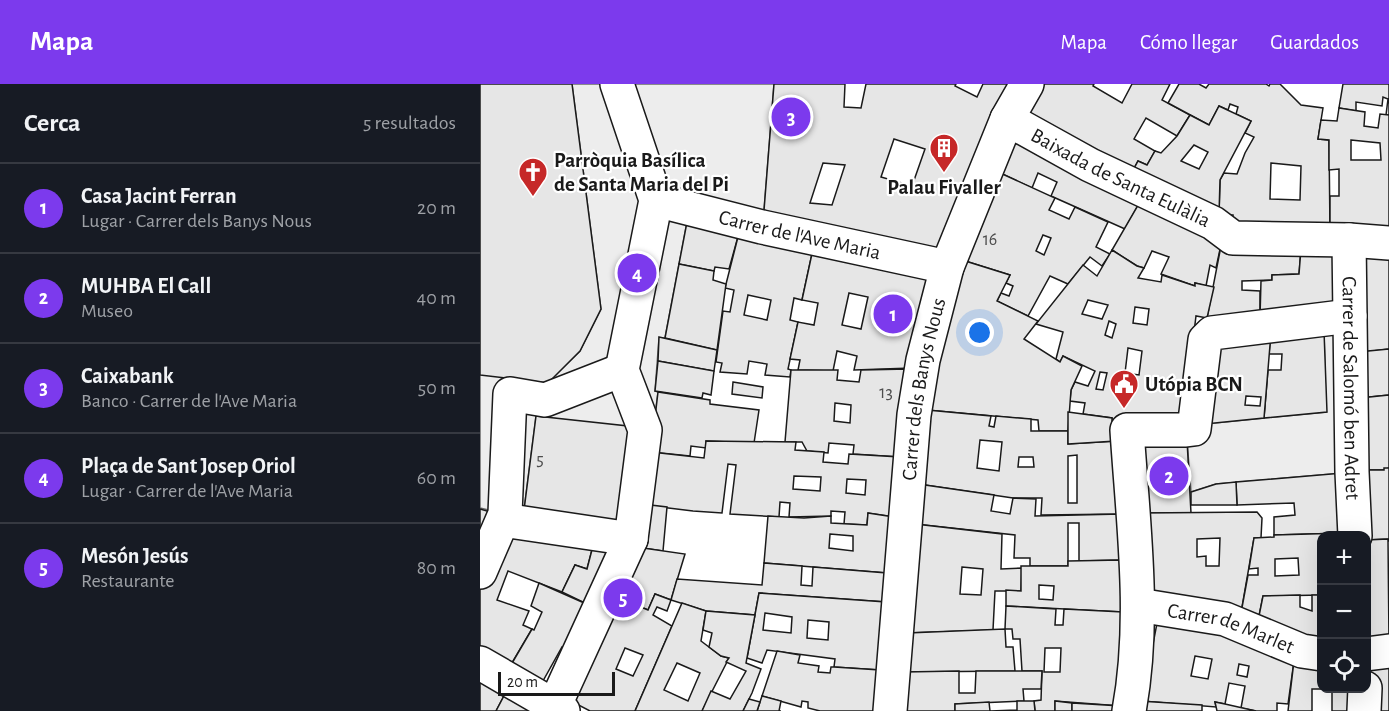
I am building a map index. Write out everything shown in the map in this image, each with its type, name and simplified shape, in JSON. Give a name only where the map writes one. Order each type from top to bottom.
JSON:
[{"type":"street","points":[[480,663],[558,709],[631,539],[645,430],[622,370],[656,200],[616,84]]},
{"type":"street","name":"Carrer dels Banys Nous","points":[[890,711],[914,415],[923,360],[947,267],[1007,119],[1027,84]]},
{"type":"street","name":"Baixada de Santa Eulàlia","points":[[1007,119],[1090,165],[1213,223],[1233,238],[1349,240]]},
{"type":"street","name":"Carrer de l'Ave Maria","points":[[656,200],[762,227],[947,267]]},
{"type":"street","points":[[1349,240],[1389,243]]},
{"type":"street","name":"Carrer de Salomó ben Adret","points":[[1349,240],[1355,531]]},
{"type":"street","points":[[1129,711],[1133,691],[1138,605],[1127,430],[1194,429],[1205,340],[1212,333],[1350,316]]},
{"type":"street","points":[[480,572],[504,517],[510,394],[545,400],[622,370]]},
{"type":"street","points":[[504,517],[631,539]]},
{"type":"street","name":"Carrer de Marlet","points":[[1138,605],[1225,619],[1302,651],[1317,653]]},
{"type":"street","points":[[1371,653],[1389,651]]},
{"type":"street","points":[[1364,711],[1365,693]]},
{"type":"shaded area","points":[[572,84],[774,84],[763,223],[687,222],[665,338],[659,338],[655,391],[658,392],[653,431],[536,416],[523,518],[480,508],[480,374],[548,382],[580,351],[601,309]]},
{"type":"shaded area","points":[[1357,324],[1343,473],[1216,484],[1191,492],[1187,440],[1205,424],[1326,412],[1324,331]]},
{"type":"building","name":"Parròquia Basílica de Santa Maria del Pi","points":[[480,84],[572,84],[601,309],[580,351],[548,383],[480,375]]},
{"type":"building","name":"Palau Fivaller","points":[[774,84],[845,84],[844,107],[861,108],[866,84],[956,84],[955,86],[977,97],[983,84],[1020,84],[940,261],[763,223]],"holes":[[[894,139],[925,149],[912,186],[881,177]],[[823,163],[845,165],[832,205],[810,203]]]},
{"type":"building","points":[[1041,84],[1094,84],[1093,86],[1122,103],[1132,84],[1170,84],[1162,100],[1190,115],[1177,136],[1146,118],[1134,139],[1155,151],[1147,165],[1138,161],[1130,176],[1021,117]]},
{"type":"building","points":[[1179,84],[1199,84],[1206,88],[1209,84],[1266,84],[1269,86],[1280,84],[1301,105],[1323,108],[1318,139],[1329,140],[1330,232],[1233,230],[1233,215],[1219,215],[1220,180],[1224,173],[1237,174],[1254,137],[1245,133],[1251,121],[1236,114],[1238,107],[1230,104],[1228,110],[1219,106],[1209,125],[1168,103]],"holes":[[[1271,163],[1301,166],[1300,200],[1270,199]]]},
{"type":"building","points":[[1343,84],[1389,84],[1389,115],[1386,115],[1388,99],[1383,97],[1382,106],[1356,102],[1356,111],[1339,108]]},
{"type":"building","points":[[1219,106],[1251,121],[1220,180],[1219,215],[1130,176],[1138,161],[1147,165],[1155,151],[1161,153],[1177,136],[1190,115],[1209,125]],"holes":[[[1194,145],[1208,152],[1199,169],[1181,161]]]},
{"type":"building","points":[[1339,108],[1365,112],[1364,126],[1378,128],[1380,114],[1389,115],[1389,232],[1330,229],[1330,196],[1339,196],[1339,169],[1329,170],[1329,140],[1318,139],[1321,120],[1337,121]],"holes":[[[1351,140],[1380,143],[1381,160],[1351,160]]]},
{"type":"building","points":[[1013,135],[1141,200],[1125,229],[1051,196],[1057,182],[1038,173],[1032,188],[998,172]]},
{"type":"building","points":[[998,172],[1055,198],[1049,210],[1069,219],[1075,207],[1108,222],[1096,247],[1110,254],[1102,266],[1090,257],[1068,284],[1050,276],[1028,316],[997,301],[1001,293],[1009,296],[1013,286],[1006,283],[1010,275],[962,260]],"holes":[[[1043,235],[1051,238],[1044,255],[1036,251]]]},
{"type":"building","points":[[1141,200],[1222,240],[1216,268],[1210,265],[1206,286],[1195,283],[1195,286],[1161,274],[1169,257],[1152,251],[1144,268],[1112,250]]},
{"type":"building","points":[[687,222],[739,233],[729,269],[715,267],[714,271],[679,264]]},
{"type":"building","points":[[739,233],[813,249],[802,300],[794,298],[790,320],[798,322],[788,369],[791,370],[790,377],[765,375],[767,364],[749,361],[747,374],[720,372],[722,363],[716,362],[723,311],[730,312],[734,290],[725,288]],"holes":[[[748,295],[771,300],[767,320],[744,315]]]},
{"type":"building","points":[[1221,246],[1301,249],[1299,274],[1272,275],[1272,280],[1242,281],[1242,290],[1260,291],[1260,317],[1207,318]]},
{"type":"building","points":[[813,249],[932,274],[912,368],[854,370],[857,356],[837,351],[833,371],[798,370],[800,360],[790,359],[798,322],[814,325],[818,303],[802,300]],"holes":[[[849,293],[868,297],[861,329],[842,325]]]},
{"type":"building","points":[[1301,249],[1341,253],[1342,311],[1260,317],[1261,281],[1272,280],[1272,275],[1299,274]]},
{"type":"building","points":[[1112,250],[1144,268],[1138,278],[1161,282],[1162,275],[1195,286],[1195,283],[1214,287],[1207,318],[1196,316],[1183,422],[1112,421],[1112,418],[1083,414],[1085,403],[1070,401],[1071,390],[1075,382],[1088,386],[1095,371],[1063,356],[1060,362],[1056,359],[1063,332],[1036,324],[1083,265],[1097,276]],"holes":[[[1088,300],[1108,305],[1102,319],[1082,314]],[[1135,307],[1149,309],[1147,325],[1133,323]],[[1109,321],[1116,324],[1112,338],[1105,335]],[[1128,348],[1142,351],[1139,375],[1125,373]],[[1100,372],[1107,373],[1103,390],[1096,389]]]},
{"type":"building","points":[[1356,252],[1389,253],[1389,349],[1356,353]]},
{"type":"building","points":[[962,260],[1010,275],[997,301],[1038,321],[1024,339],[1060,362],[1063,356],[1082,366],[1071,390],[1068,431],[1039,431],[1038,420],[927,410]]},
{"type":"building","points":[[679,264],[714,271],[713,280],[726,284],[717,350],[665,338]]},
{"type":"building","points":[[1324,331],[1327,412],[1264,418],[1268,370],[1281,370],[1282,354],[1269,354],[1271,333]]},
{"type":"building","points":[[1271,333],[1264,418],[1205,424],[1221,342]],"holes":[[[1246,396],[1261,397],[1260,406],[1245,405]]]},
{"type":"building","points":[[659,337],[717,350],[714,371],[658,361]]},
{"type":"building","points":[[1389,349],[1389,395],[1360,398],[1358,352]]},
{"type":"building","points":[[658,361],[714,371],[711,395],[703,393],[702,398],[655,391]]},
{"type":"building","points":[[909,369],[900,457],[853,454],[854,445],[829,443],[828,453],[807,451],[802,442],[785,442],[791,370],[838,370],[837,380],[859,382],[861,370]],"holes":[[[835,403],[851,405],[850,423],[834,421]]]},
{"type":"building","points":[[733,382],[763,387],[762,398],[732,394]]},
{"type":"building","points":[[658,392],[710,400],[710,404],[759,410],[754,443],[706,441],[706,448],[691,446],[690,456],[651,452]]},
{"type":"building","points":[[1389,395],[1389,468],[1362,470],[1360,398]]},
{"type":"building","points":[[927,410],[991,416],[989,426],[994,427],[996,416],[1031,419],[1031,431],[1068,431],[1068,444],[1116,441],[1122,514],[1041,515],[1042,498],[1013,498],[918,484]],"holes":[[[980,440],[1002,442],[999,471],[977,468]],[[1077,455],[1077,503],[1068,503],[1068,456]],[[1019,457],[1033,457],[1034,467],[1018,467]]]},
{"type":"building","points":[[1068,412],[1112,418],[1112,421],[1115,421],[1116,441],[1068,444]]},
{"type":"building","points":[[536,416],[637,427],[622,532],[523,518]]},
{"type":"building","points":[[1136,438],[1187,440],[1191,513],[1142,513]]},
{"type":"building","points":[[706,441],[796,442],[795,450],[824,452],[823,462],[848,464],[849,454],[900,457],[894,517],[868,513],[867,525],[844,524],[845,512],[831,511],[831,516],[789,517],[790,503],[780,502],[779,517],[730,514],[736,465],[728,464],[722,513],[644,505],[651,452],[704,458]],"holes":[[[794,476],[821,477],[820,491],[793,489]],[[847,479],[866,480],[865,495],[846,493]]]},
{"type":"building","points":[[1384,468],[1389,468],[1389,541],[1388,539],[1371,540],[1371,531],[1365,531],[1362,470],[1384,470]]},
{"type":"building","points":[[1343,473],[1345,531],[1274,535],[1274,517],[1295,515],[1294,503],[1237,505],[1236,482]]},
{"type":"building","points":[[1236,482],[1237,505],[1191,505],[1191,492],[1216,484]]},
{"type":"building","points":[[918,484],[994,495],[991,511],[1010,514],[1013,498],[1036,499],[1035,516],[1122,514],[1122,560],[1079,561],[1079,523],[1068,523],[1068,566],[1030,566],[1030,558],[1014,558],[1015,535],[915,524]]},
{"type":"building","points":[[642,504],[667,507],[663,551],[636,547]]},
{"type":"building","points":[[480,509],[494,513],[480,550]]},
{"type":"building","points":[[1257,512],[1262,518],[1261,538],[1254,538],[1241,613],[1145,597],[1142,513]],"holes":[[[1220,538],[1219,566],[1206,566],[1206,556],[1197,557],[1197,539]]]},
{"type":"building","points":[[868,513],[894,517],[887,573],[764,563],[768,516],[804,518],[831,516],[831,523],[867,525]],"holes":[[[830,534],[853,536],[853,551],[829,548]]]},
{"type":"building","points":[[915,524],[1002,534],[1001,569],[1022,568],[1021,591],[995,591],[993,630],[907,633]],"holes":[[[962,567],[983,569],[981,595],[960,594]]]},
{"type":"building","points":[[502,527],[594,542],[587,569],[575,565],[562,592],[508,571],[497,600],[529,611],[523,625],[532,629],[509,668],[480,652],[480,580]]},
{"type":"building","points":[[1317,534],[1317,595],[1263,596],[1259,616],[1241,613],[1248,575],[1258,575],[1258,568],[1249,569],[1254,538],[1274,537],[1274,535]],"holes":[[[1298,558],[1299,575],[1275,576],[1275,559]]]},
{"type":"building","points":[[1388,539],[1389,643],[1371,646],[1371,585],[1371,540]]},
{"type":"building","points":[[594,542],[618,545],[591,606],[562,592],[575,565],[587,569]]},
{"type":"building","points":[[636,547],[685,554],[671,600],[655,594],[648,610],[612,595]]},
{"type":"building","points":[[1122,560],[1123,612],[1006,606],[1006,590],[1021,591],[1021,566],[1068,566],[1068,561]],"holes":[[[1039,585],[1054,586],[1053,600],[1039,599]]]},
{"type":"building","points":[[764,563],[802,566],[801,585],[812,586],[813,567],[887,573],[886,602],[759,593],[755,615],[706,611],[671,600],[677,579],[762,585]]},
{"type":"building","points":[[539,583],[591,606],[571,651],[562,647],[539,688],[508,670],[532,629],[534,630],[542,612],[531,606]]},
{"type":"building","points":[[759,593],[886,602],[880,670],[834,667],[835,659],[767,650],[762,663],[747,658]],"holes":[[[765,613],[792,617],[791,633],[763,630]],[[808,620],[829,622],[828,640],[807,638]]]},
{"type":"building","points":[[655,594],[671,600],[667,611],[657,607],[653,615],[672,626],[635,711],[590,711],[565,698],[612,595],[648,610]],"holes":[[[625,648],[643,655],[633,676],[616,669]]]},
{"type":"building","points":[[1300,595],[1300,607],[1312,611],[1312,595],[1317,595],[1317,645],[1259,616],[1263,596]]},
{"type":"building","points":[[682,603],[706,611],[701,641],[721,656],[729,658],[702,711],[635,711]],"holes":[[[677,663],[700,673],[688,701],[664,690]]]},
{"type":"building","points":[[1006,606],[1056,609],[1055,625],[1063,625],[1064,609],[1123,612],[1121,706],[1055,701],[1055,711],[1035,711],[1034,701],[1041,700],[1042,671],[1022,671],[1020,639],[1013,639],[1012,629],[1005,629]],"holes":[[[1045,648],[1061,648],[1060,672],[1044,672]]]},
{"type":"building","points":[[706,611],[755,615],[746,663],[761,669],[743,711],[702,711],[711,691],[730,699],[746,671],[726,662],[729,658],[721,656],[709,647],[712,633],[703,630]]},
{"type":"building","points":[[1158,618],[1227,629],[1294,661],[1288,704],[1277,703],[1277,711],[1241,708],[1245,686],[1229,683],[1225,704],[1215,702],[1216,707],[1142,701]],"holes":[[[1195,656],[1212,659],[1208,679],[1191,676]],[[1239,664],[1249,666],[1247,677],[1237,675]]]},
{"type":"building","points":[[1005,629],[1006,647],[1013,647],[1015,671],[904,672],[907,633]]},
{"type":"building","points":[[777,651],[800,655],[798,663],[819,666],[818,672],[830,673],[831,667],[880,670],[877,711],[820,711],[808,708],[808,702],[802,701],[801,707],[762,696]]},
{"type":"building","points":[[1389,660],[1389,711],[1369,711],[1371,664]]},
{"type":"building","points":[[1294,661],[1317,661],[1317,689],[1312,689],[1312,711],[1288,711]]},
{"type":"building","points":[[959,671],[959,693],[975,693],[976,671],[1042,671],[1041,689],[1023,689],[1024,701],[955,704],[955,711],[901,711],[904,672]]},
{"type":"building","points":[[480,680],[506,692],[496,711],[480,711]]},
{"type":"building","points":[[506,692],[539,711],[496,711]]},
{"type":"building","points":[[1332,693],[1360,693],[1359,711],[1332,711]]},
{"type":"building","points":[[762,696],[781,701],[779,711],[757,711]]},
{"type":"building","points":[[749,699],[760,702],[757,711],[743,711]]},
{"type":"building","points":[[1017,701],[1034,701],[1035,711],[990,711],[1017,710]]},
{"type":"building","points":[[1055,701],[1072,703],[1072,711],[1055,711]]},
{"type":"building","points":[[1139,701],[1202,705],[1202,711],[1136,711]]},
{"type":"building","points":[[989,702],[990,711],[955,711],[955,704]]},
{"type":"building","points":[[1215,702],[1225,704],[1256,711],[1217,711]]},
{"type":"building","points":[[1072,703],[1121,706],[1120,711],[1072,711]]},
{"type":"place","name":"Caixabank","points":[[791,117]]},
{"type":"place","name":"Palau Fivaller","points":[[944,174]]},
{"type":"place","name":"Parròquia Basílica de Santa Maria del Pi","points":[[533,198]]},
{"type":"place","name":"Plaça de Sant Josep Oriol","points":[[637,273]]},
{"type":"place","name":"Casa Jacint Ferran","points":[[893,314]]},
{"type":"place","name":"Utópia BCN","points":[[1124,410]]},
{"type":"place","name":"MUHBA El Call","points":[[1169,476]]},
{"type":"place","name":"Mesón Jesús","points":[[623,598]]}]
